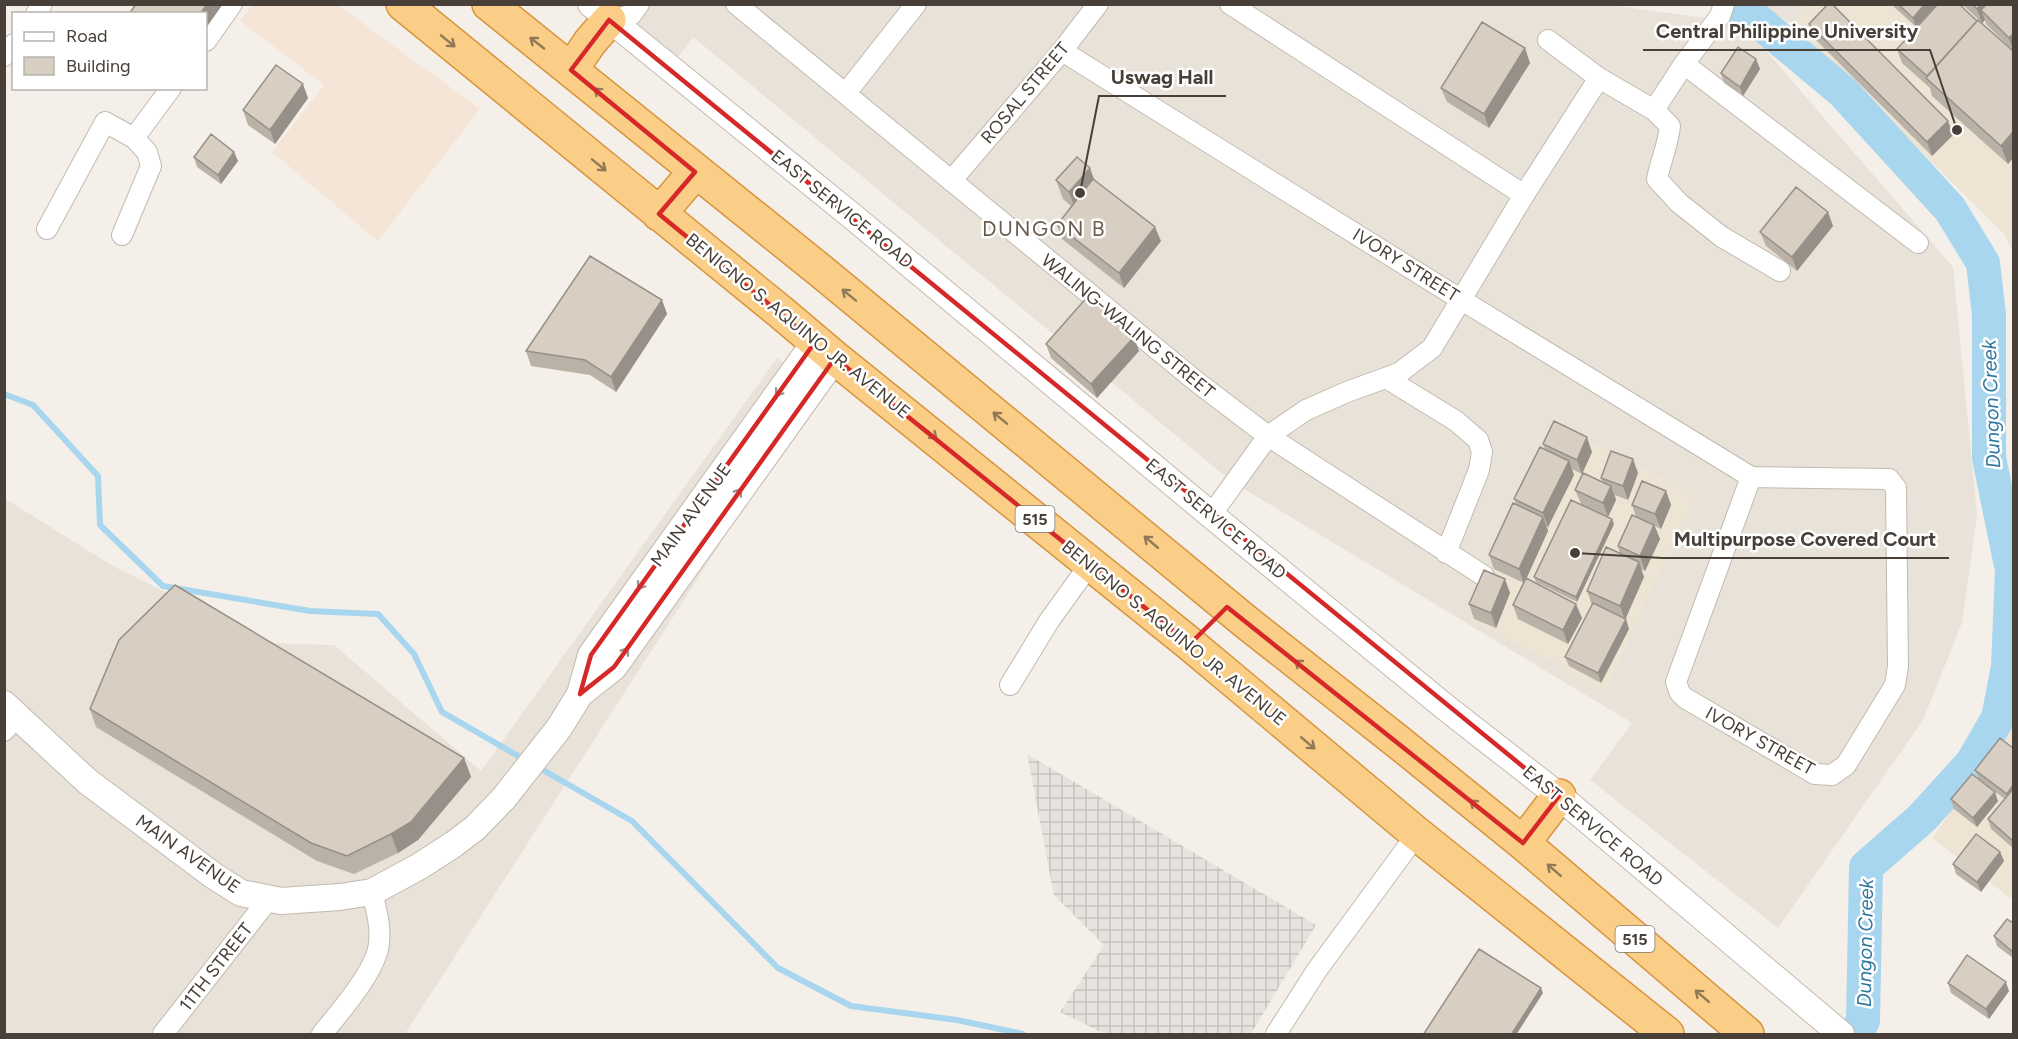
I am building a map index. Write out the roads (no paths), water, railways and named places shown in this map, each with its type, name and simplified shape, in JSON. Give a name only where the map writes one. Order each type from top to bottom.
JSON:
[{"type":"highway","name":"BENIGNO S. AQUINO JR. AVENUE","points":[[403,4],[1667,1035]]},
{"type":"highway","name":"515","points":[[489,4],[822,272],[1227,607],[1523,843],[1747,1035]]},
{"type":"highway","points":[[571,70],[590,42],[607,10]]},
{"type":"highway","points":[[659,214],[695,172]]},
{"type":"highway","points":[[1190,644],[1227,607]]},
{"type":"highway","points":[[1523,843],[1559,796]]},
{"type":"street","points":[[207,40],[232,4]]},
{"type":"street","points":[[607,10],[631,15],[639,4]]},
{"type":"street","points":[[846,93],[916,4]]},
{"type":"street","name":"ROSAL STREET","points":[[951,181],[1062,51],[1098,4]]},
{"type":"street","points":[[1230,4],[1524,195]]},
{"type":"street","name":"WALING-WALING STREET","points":[[741,6],[1197,382],[1268,436],[1484,576]]},
{"type":"street","name":"EAST SERVICE ROAD","points":[[607,10],[1211,515],[1445,707],[1559,796],[1841,1035]]},
{"type":"street","points":[[1654,110],[1722,10]]},
{"type":"street","points":[[1548,40],[1599,78],[1654,110],[1670,126],[1669,143],[1657,179],[1679,203],[1722,237],[1780,271]]},
{"type":"street","name":"IVORY STREET","points":[[1062,51],[1751,477],[1889,478],[1896,488],[1898,666],[1895,685],[1846,765],[1832,775],[1815,774],[1695,704],[1680,693],[1676,682],[1751,477]]},
{"type":"street","points":[[1684,63],[1918,243]]},
{"type":"street","points":[[1211,515],[1268,436],[1306,410],[1399,373],[1432,348],[1524,195],[1599,78]]},
{"type":"street","points":[[134,138],[170,90]]},
{"type":"street","points":[[47,229],[105,122],[134,138],[147,152],[151,166],[122,235]]},
{"type":"street","name":"MAIN AVENUE","points":[[9,717],[87,781],[214,876],[241,893],[281,901],[372,892],[454,844],[475,828],[504,798],[559,728],[580,694],[591,655],[825,350]]},
{"type":"street","points":[[1386,378],[1456,421],[1478,440],[1482,452],[1479,470],[1446,553]]},
{"type":"street","points":[[1010,685],[1049,621],[1090,564]]},
{"type":"street","points":[[1276,1035],[1317,970],[1418,834]]},
{"type":"street","points":[[322,1035],[348,1003],[376,957],[380,945],[380,923],[372,892]]},
{"type":"street","name":"11TH STREET","points":[[164,1035],[268,900]]},
{"type":"waterway","name":"Dungon Creek","points":[[1729,4],[1758,21],[1843,92],[1950,209],[1983,263],[1989,315],[1989,458],[2012,570],[2008,667],[1998,718],[1972,763],[1922,818],[1866,867],[1863,1021],[1855,1034]]},
{"type":"waterway","points":[[4,394],[33,405],[98,476],[100,525],[163,586],[310,611],[378,614],[414,654],[442,712],[525,760]]},
{"type":"waterway","points":[[536,766],[632,821],[778,968],[851,1006],[957,1020],[1023,1034]]},
{"type":"place","name":"Central Philippine University","points":[[1957,130]]},
{"type":"place","name":"Uswag Hall","points":[[1080,193]]},
{"type":"place","name":"Multipurpose Covered Court","points":[[1575,553]]},
{"type":"district","name":"DUNGON B","points":[[1044,228]]}]
